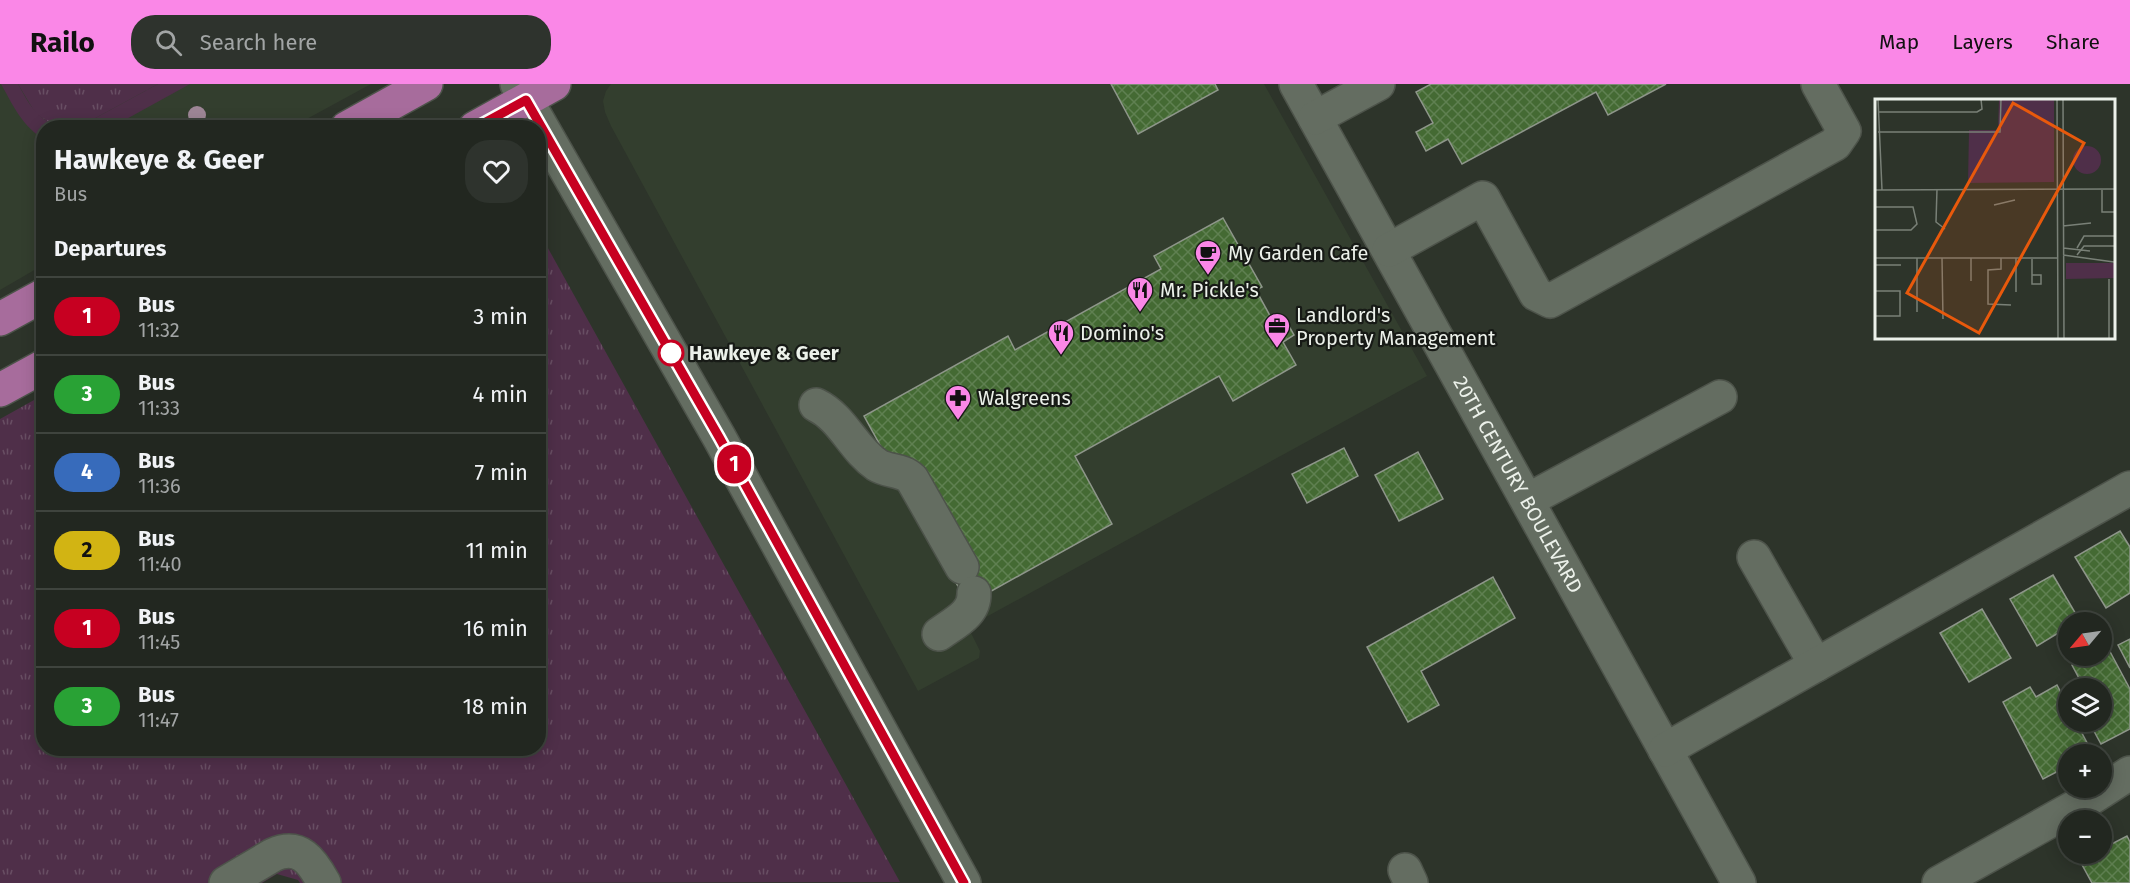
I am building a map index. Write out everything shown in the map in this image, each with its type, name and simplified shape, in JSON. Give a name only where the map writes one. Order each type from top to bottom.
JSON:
[{"type":"main road","points":[[361,120],[426,84]]},
{"type":"main road","points":[[487,120],[532,89]]},
{"type":"main road","points":[[0,319],[36,299]]},
{"type":"main road","points":[[0,390],[36,370]]},
{"type":"street","name":"20TH CENTURY BOULEVARD","points":[[1296,84],[1739,883]]},
{"type":"street","points":[[1315,118],[1378,84]]},
{"type":"street","points":[[1389,250],[1483,198],[1536,294],[1550,301],[1835,144],[1844,131],[1818,84]]},
{"type":"street","points":[[532,89],[719,437],[964,883]]},
{"type":"street","points":[[1527,500],[1720,398]]},
{"type":"street","points":[[816,405],[828,411],[877,465],[903,472],[912,479],[968,580],[974,601],[970,611],[939,634]]},
{"type":"street","points":[[1665,750],[2130,488]]},
{"type":"street","points":[[1754,557],[1816,665]]},
{"type":"street","points":[[1939,883],[2091,798],[2130,773]]},
{"type":"street","points":[[226,883],[273,855],[289,851],[304,856],[316,869],[324,883]]},
{"type":"shaded area","points":[[0,84],[371,84],[305,120],[36,120],[36,269],[0,290]]},
{"type":"shaded area","points":[[611,84],[1264,84],[1427,376],[977,622],[971,629],[971,633],[980,651],[979,658],[918,691],[611,126],[603,101]]},
{"type":"green space","points":[[1,84],[18,84],[31,106],[46,120],[36,120],[36,134],[23,121]]},
{"type":"green space","points":[[18,84],[158,84],[92,120],[46,120],[36,114]]},
{"type":"green space","points":[[158,84],[190,84],[125,120],[92,120]]},
{"type":"green space","points":[[546,245],[900,882],[300,883],[298,880],[277,874],[262,883],[0,883],[0,419],[36,399],[36,756],[546,756]]},
{"type":"building","points":[[1111,84],[1215,84],[1218,90],[1138,134]]},
{"type":"building","points":[[1431,84],[1666,84],[1608,115],[1596,92],[1462,164],[1448,139],[1426,151],[1416,132],[1433,123],[1416,92]]},
{"type":"building","points":[[1223,218],[1262,287],[1256,290],[1274,323],[1284,317],[1294,335],[1283,342],[1296,365],[1233,401],[1219,376],[1075,456],[1112,524],[986,594],[965,599],[864,416],[1008,336],[1015,350],[1161,269],[1154,256]]},
{"type":"building","points":[[1344,448],[1358,476],[1307,503],[1292,474]]},
{"type":"building","points":[[1418,452],[1443,499],[1399,521],[1375,475]]},
{"type":"building","points":[[2120,531],[2130,547],[2130,593],[2106,608],[2075,557]]},
{"type":"building","points":[[2053,575],[2075,612],[2058,612],[2058,633],[2037,646],[2010,599]]},
{"type":"building","points":[[1493,577],[1515,618],[1421,671],[1439,705],[1408,722],[1367,647]]},
{"type":"building","points":[[1982,609],[2011,658],[1969,682],[1940,633]]},
{"type":"building","points":[[2130,639],[2130,668],[2118,645]]},
{"type":"building","points":[[2112,655],[2130,689],[2130,729],[2101,744],[2094,732],[2112,732],[2112,678],[2079,678],[2073,666],[2112,666]]},
{"type":"building","points":[[2057,685],[2058,732],[2081,732],[2088,744],[2058,744],[2058,771],[2043,779],[2003,702],[2030,687],[2036,697]]},
{"type":"building","points":[[2127,836],[2130,842],[2130,883],[2092,883],[2082,864],[2112,864],[2112,844]]},
{"type":"bus line","name":"1","points":[[490,120],[526,100],[537,120]]},
{"type":"bus line","name":"1","points":[[546,135],[719,437],[964,883]]},
{"type":"place","name":"My Garden Cafe","points":[[1208,276]]},
{"type":"place","name":"Mr. Pickle's","points":[[1140,313]]},
{"type":"place","name":"Landlord's Property Management","points":[[1277,349]]},
{"type":"place","name":"Hawkeye & Geer","points":[[671,353]]},
{"type":"place","name":"Domino's","points":[[1061,356]]},
{"type":"place","name":"Walgreens","points":[[958,421]]}]
